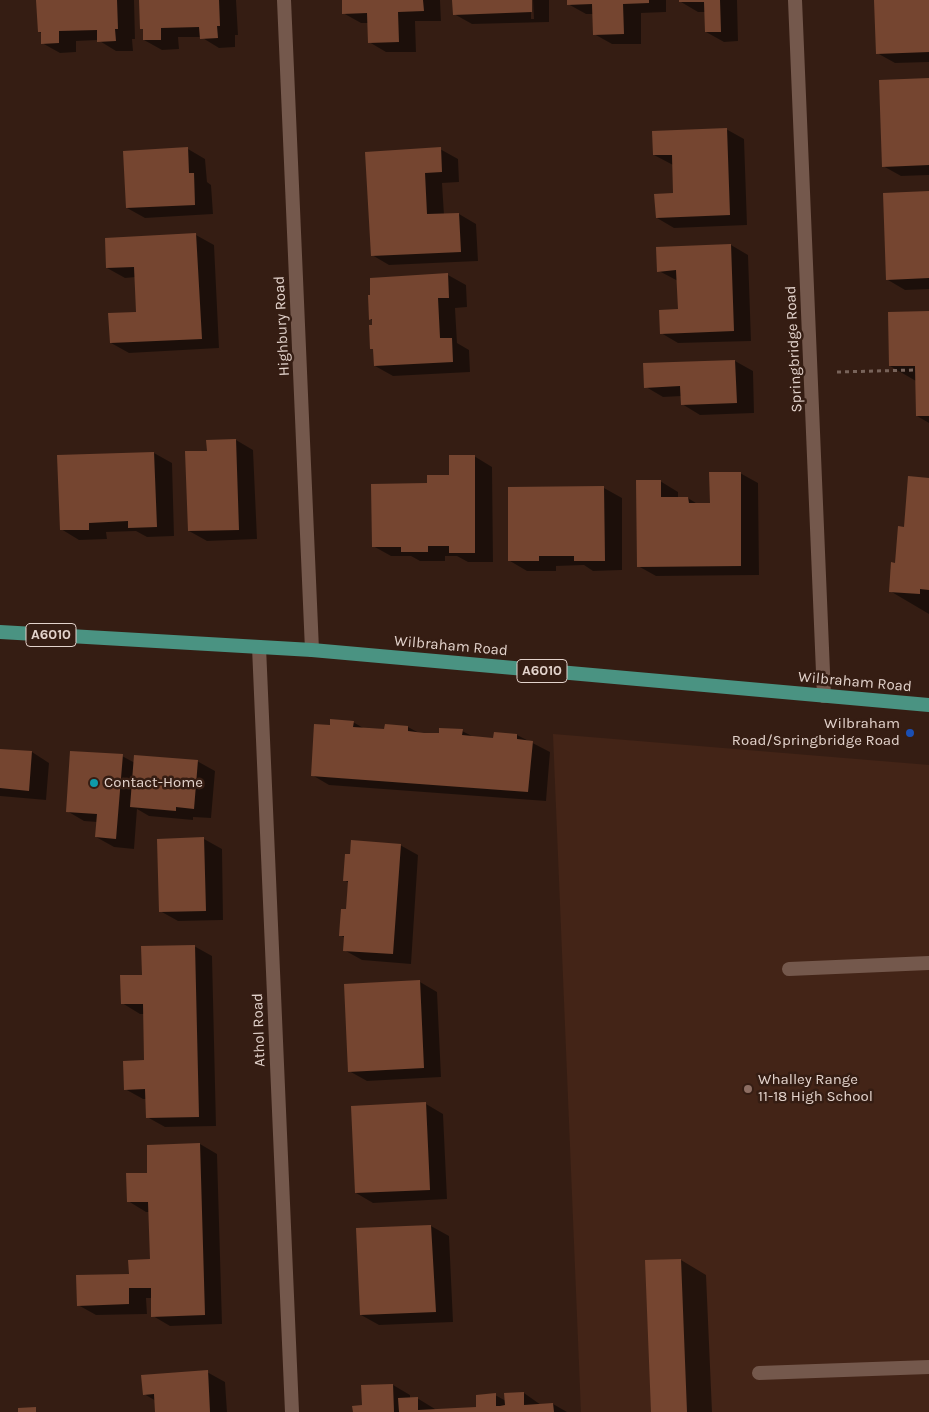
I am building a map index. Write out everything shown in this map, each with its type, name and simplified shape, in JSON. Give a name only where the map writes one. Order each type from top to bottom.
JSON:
[{"type":"highway","name":"Wilbraham Road","points":[[0,632],[312,650],[929,705]]},
{"type":"street","name":"Highbury Road","points":[[284,0],[312,650]]},
{"type":"street","name":"Springbridge Road","points":[[795,0],[824,696]]},
{"type":"street","name":"Athol Road","points":[[259,647],[292,1412]]},
{"type":"street","points":[[790,969],[929,963]]},
{"type":"street","points":[[759,1373],[929,1367]]},
{"type":"path","points":[[811,373],[915,370]]},
{"type":"shaded area","name":"Whalley Range 11-18 High School","points":[[553,734],[929,765],[929,1412],[581,1412]]},
{"type":"building","points":[[36,0],[117,0],[118,29],[115,29],[116,41],[97,42],[97,30],[59,31],[59,43],[41,44],[41,32],[38,32]]},
{"type":"building","points":[[139,0],[219,0],[220,26],[217,26],[218,38],[200,39],[199,27],[161,28],[161,40],[143,40],[143,29],[140,29]]},
{"type":"building","points":[[342,0],[423,0],[424,11],[398,12],[399,42],[368,43],[367,13],[342,14]]},
{"type":"building","points":[[452,0],[532,0],[532,12],[453,15]]},
{"type":"building","points":[[567,0],[649,0],[649,3],[623,4],[624,34],[593,35],[592,4],[567,5]]},
{"type":"building","points":[[679,0],[720,0],[721,32],[705,32],[704,2],[679,2]]},
{"type":"building","points":[[874,0],[929,0],[929,52],[876,54]]},
{"type":"building","points":[[929,78],[929,165],[882,167],[879,80]]},
{"type":"building","points":[[727,128],[730,215],[656,218],[654,194],[673,193],[672,155],[653,155],[652,131]]},
{"type":"building","points":[[188,147],[189,173],[194,173],[195,205],[126,208],[123,151]]},
{"type":"building","points":[[441,147],[442,172],[425,173],[427,214],[459,213],[461,252],[371,256],[365,152]]},
{"type":"building","points":[[929,191],[929,278],[886,280],[883,193]]},
{"type":"building","points":[[196,233],[202,339],[110,343],[108,313],[136,312],[134,267],[106,268],[105,238]]},
{"type":"building","points":[[731,244],[734,331],[660,334],[659,310],[678,309],[676,270],[657,272],[656,247]]},
{"type":"building","points":[[448,273],[449,298],[438,298],[440,338],[452,338],[453,362],[374,366],[373,349],[370,349],[369,325],[372,325],[372,319],[369,320],[368,295],[370,295],[370,278]]},
{"type":"building","points":[[929,311],[929,416],[916,416],[915,366],[889,366],[888,312]]},
{"type":"building","points":[[735,360],[737,403],[681,405],[680,386],[644,388],[643,363]]},
{"type":"building","points":[[236,439],[239,530],[188,531],[185,451],[207,451],[206,440]]},
{"type":"building","points":[[154,452],[157,527],[128,528],[128,521],[89,523],[89,530],[60,530],[57,455]]},
{"type":"building","points":[[449,455],[475,455],[475,553],[449,553],[449,546],[428,546],[428,552],[401,552],[401,547],[372,547],[371,484],[427,483],[427,475],[449,475]]},
{"type":"building","points":[[709,472],[741,472],[741,566],[637,567],[636,480],[661,480],[661,497],[688,497],[689,503],[710,503]]},
{"type":"building","points":[[908,476],[929,478],[929,590],[920,589],[920,594],[889,592],[891,562],[895,563],[898,526],[904,527]]},
{"type":"building","points":[[604,486],[605,561],[574,561],[574,556],[539,556],[539,561],[508,561],[508,487]]},
{"type":"building","points":[[330,719],[354,721],[353,727],[384,729],[385,724],[408,726],[408,731],[424,733],[439,733],[439,728],[463,729],[462,735],[493,738],[494,732],[517,734],[517,739],[533,741],[528,792],[311,776],[314,724],[330,725]]},
{"type":"building","points":[[0,749],[32,751],[29,791],[0,788]]},
{"type":"building","name":"Contact-Home","points":[[70,751],[123,754],[116,839],[95,837],[97,814],[66,812]]},
{"type":"building","points":[[134,755],[198,760],[194,809],[176,807],[176,811],[130,807]]},
{"type":"building","points":[[204,837],[206,911],[159,912],[157,839]]},
{"type":"building","points":[[351,840],[401,844],[393,954],[343,951],[344,936],[339,936],[340,922],[341,909],[346,909],[348,881],[343,881],[345,854],[350,854]]},
{"type":"building","points":[[195,945],[199,1117],[146,1118],[145,1089],[124,1090],[123,1061],[144,1060],[143,1004],[121,1004],[120,975],[142,975],[141,946]]},
{"type":"building","points":[[420,980],[424,1068],[348,1072],[344,984]]},
{"type":"building","points":[[426,1102],[430,1190],[355,1193],[351,1106]]},
{"type":"building","points":[[200,1143],[205,1315],[151,1317],[151,1288],[129,1288],[129,1304],[77,1306],[76,1275],[129,1274],[128,1260],[150,1259],[148,1202],[127,1202],[126,1173],[147,1173],[147,1145]]},
{"type":"building","points":[[431,1225],[436,1312],[360,1315],[356,1228]]},
{"type":"building","points":[[681,1259],[687,1412],[651,1412],[645,1260]]},
{"type":"building","points":[[208,1370],[210,1412],[155,1412],[154,1394],[143,1395],[141,1375]]},
{"type":"building","points":[[393,1384],[394,1412],[353,1412],[352,1406],[362,1405],[361,1385]]},
{"type":"building","points":[[524,1392],[524,1405],[553,1403],[554,1412],[399,1412],[398,1398],[418,1397],[418,1410],[476,1407],[476,1395],[496,1393],[496,1406],[500,1406],[505,1405],[504,1393]]},
{"type":"building","points":[[36,1407],[36,1412],[18,1412],[18,1408]]},
{"type":"place","name":"Wilbraham Road/Springbridge Road","points":[[910,733]]},
{"type":"place","name":"Contact-Home","points":[[94,783]]},
{"type":"place","name":"Whalley Range 11-18 High School","points":[[748,1089]]}]
